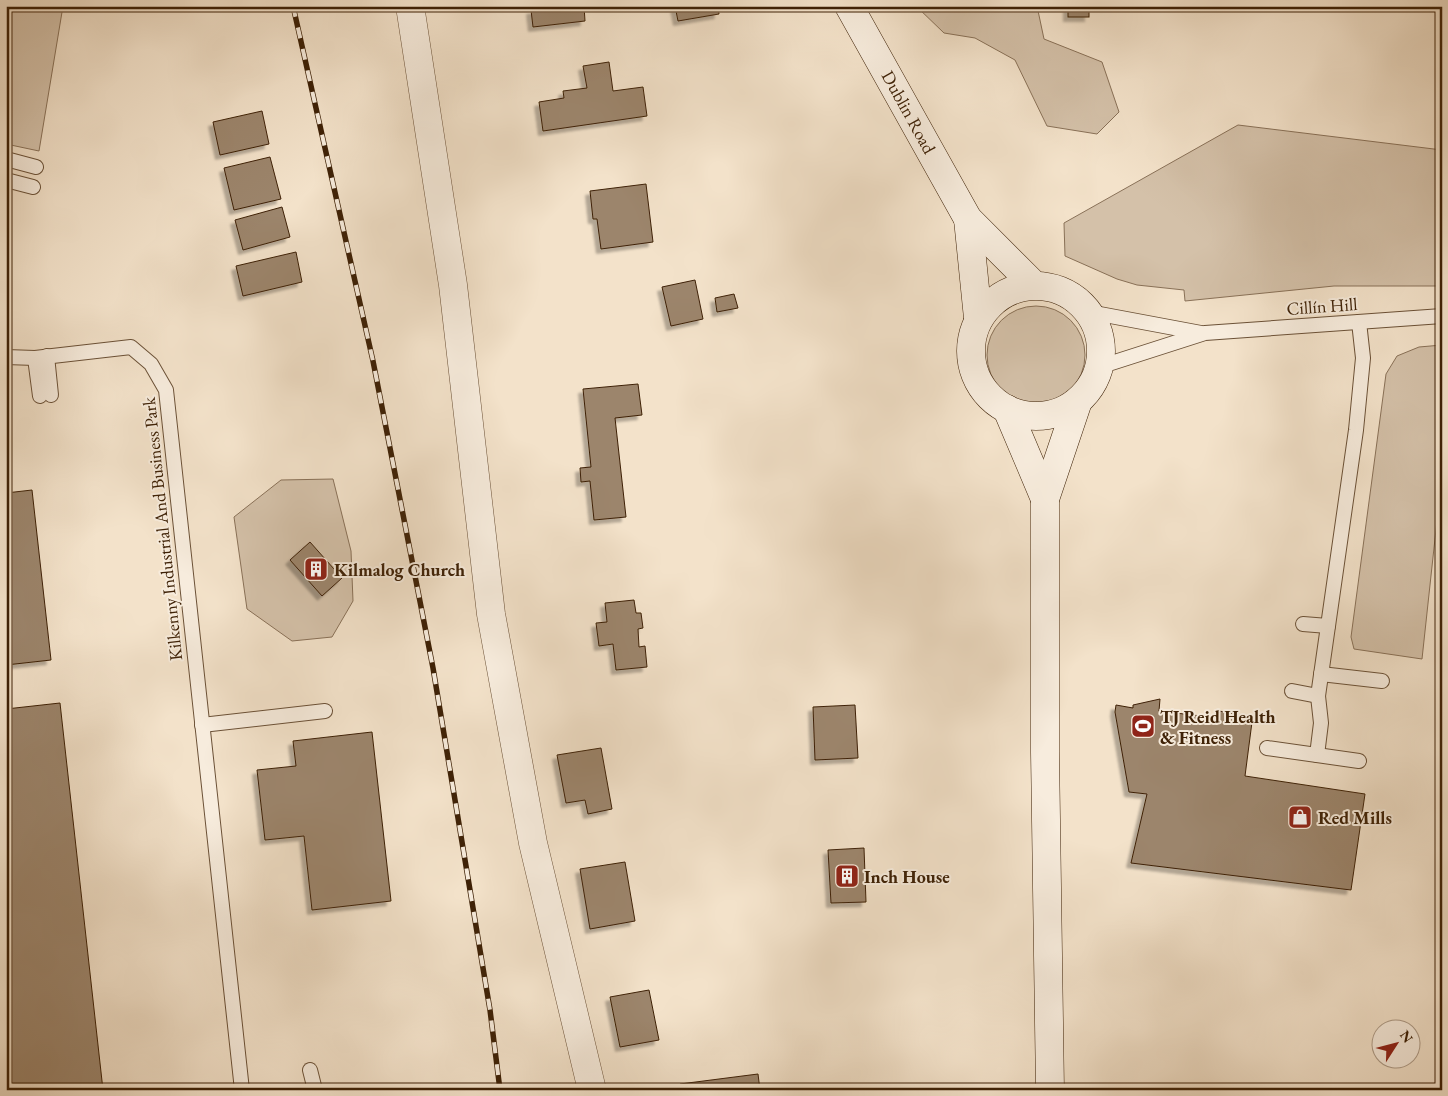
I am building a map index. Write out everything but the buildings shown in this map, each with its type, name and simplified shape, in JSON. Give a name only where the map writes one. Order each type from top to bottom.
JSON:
[{"type":"main road","points":[[410,6],[453,285],[491,614],[533,843],[592,1090]]},
{"type":"main road","name":"Dublin Road","points":[[849,6],[968,219]]},
{"type":"main road","points":[[968,219],[1034,285]]},
{"type":"main road","points":[[968,219],[978,318]]},
{"type":"main road","points":[[1034,285],[1055,288],[1074,298],[1088,312],[1096,325],[1100,338],[1101,353],[1099,366],[1091,385],[1078,401],[1062,411],[1044,416],[1024,415],[1007,409],[989,397],[977,380],[970,360],[971,338],[978,318],[992,301],[1012,289],[1034,285]]},
{"type":"main road","points":[[1050,1090],[1045,752],[1045,499],[1078,401]]},
{"type":"main road","points":[[1007,409],[1045,499]]},
{"type":"lane","points":[[6,159],[36,167]]},
{"type":"lane","points":[[6,180],[33,187]]},
{"type":"lane","name":"Cillín Hill","points":[[1088,312],[1205,333]]},
{"type":"lane","name":"Cillín Hill","points":[[1099,366],[1205,333],[1442,316]]},
{"type":"lane","points":[[1317,755],[1321,724],[1318,696],[1356,430],[1363,358],[1359,322]]},
{"type":"lane","name":"Kilkenny Industrial And Business Park","points":[[6,357],[41,357],[131,347],[151,364],[166,390],[242,1090]]},
{"type":"lane","points":[[41,357],[45,396]]},
{"type":"lane","points":[[1303,624],[1328,626]]},
{"type":"lane","points":[[1322,674],[1382,680]]},
{"type":"lane","points":[[1292,691],[1318,696]]},
{"type":"lane","points":[[202,725],[325,711]]},
{"type":"lane","points":[[1267,748],[1359,761]]},
{"type":"lane","points":[[310,1070],[315,1090]]},
{"type":"shaded area","points":[[6,6],[63,6],[39,151],[6,144]]},
{"type":"shaded area","points":[[916,6],[1037,6],[1044,39],[1102,62],[1119,112],[1097,134],[1047,126],[1015,60],[975,38],[944,33]]},
{"type":"shaded area","points":[[1238,125],[1442,150],[1442,286],[1334,286],[1185,301],[1184,290],[1137,285],[1117,279],[1065,256],[1064,223]]},
{"type":"shaded area","points":[[1036,306],[1055,309],[1071,320],[1082,336],[1085,355],[1082,374],[1071,390],[1055,401],[1036,404],[1017,401],[1001,390],[990,374],[987,355],[990,336],[1001,320],[1017,309]]},
{"type":"shaded area","points":[[1442,345],[1442,474],[1422,659],[1354,649],[1351,637],[1386,374],[1397,356],[1419,347]]},
{"type":"shaded area","points":[[333,479],[351,551],[353,601],[332,637],[292,641],[247,609],[234,517],[281,480]]},
{"type":"railway","points":[[293,6],[373,361],[433,668],[490,1010],[500,1090]]},
{"type":"place","name":"Kilmalog Church","points":[[316,569]]},
{"type":"place","name":"TJ Reid Health & Fitness","points":[[1143,726]]},
{"type":"place","name":"Red Mills","points":[[1300,817]]},
{"type":"place","name":"Inch House","points":[[847,876]]}]
